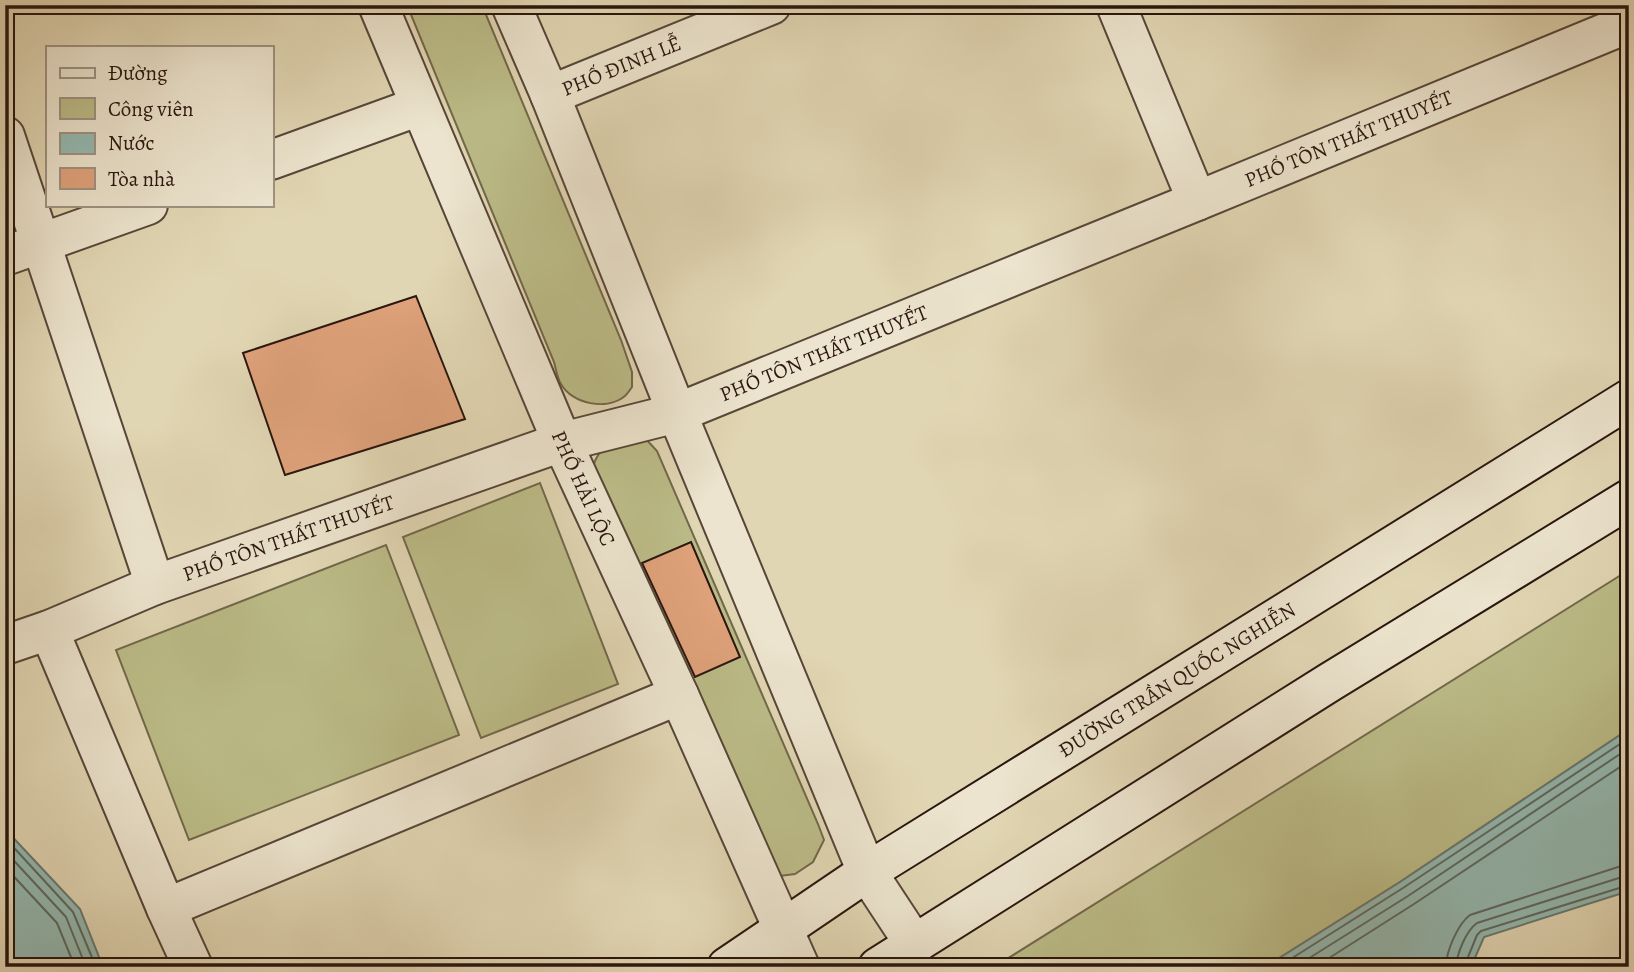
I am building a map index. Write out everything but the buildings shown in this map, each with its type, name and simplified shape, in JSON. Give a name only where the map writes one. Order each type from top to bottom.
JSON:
[{"type":"street","name":"PHỐ HẢI LỘC","points":[[378,5],[562,442],[800,967]]},
{"type":"street","points":[[511,5],[867,872],[915,945]]},
{"type":"street","name":"PHỐ ĐINH LỄ","points":[[550,95],[771,5]]},
{"type":"street","points":[[1116,5],[1197,201]]},
{"type":"street","name":"PHỐ TÔN THẤT THUYẾT","points":[[5,645],[49,630],[155,585],[562,442],[677,412],[1629,23]]},
{"type":"street","points":[[273,159],[420,106]]},
{"type":"street","points":[[5,136],[155,585]]},
{"type":"street","points":[[5,256],[145,206]]},
{"type":"street","name":"ĐƯỜNG TRẦN QUỐC NGHIỄN","points":[[727,967],[867,872],[1629,398]]},
{"type":"street","points":[[878,967],[1364,660],[1629,499]]},
{"type":"street","points":[[49,630],[193,967]]},
{"type":"street","points":[[166,908],[678,695]]},
{"type":"green space","points":[[407,5],[482,5],[632,372],[632,387],[618,401],[600,404],[581,401],[566,391],[560,382]]},
{"type":"green space","points":[[644,437],[657,451],[824,840],[813,862],[795,874],[780,876],[593,467],[596,458],[606,447]]},
{"type":"green space","points":[[540,483],[618,684],[481,738],[403,537]]},
{"type":"green space","points":[[386,545],[459,735],[189,840],[116,650]]},
{"type":"green space","points":[[1629,570],[1629,729],[1400,882],[1265,967],[994,967]]},
{"type":"water","points":[[1629,729],[1629,891],[1484,937],[1471,967],[1265,967],[1400,882]]},
{"type":"water","points":[[5,829],[80,909],[103,967],[5,967],[8,920],[5,918]]}]
